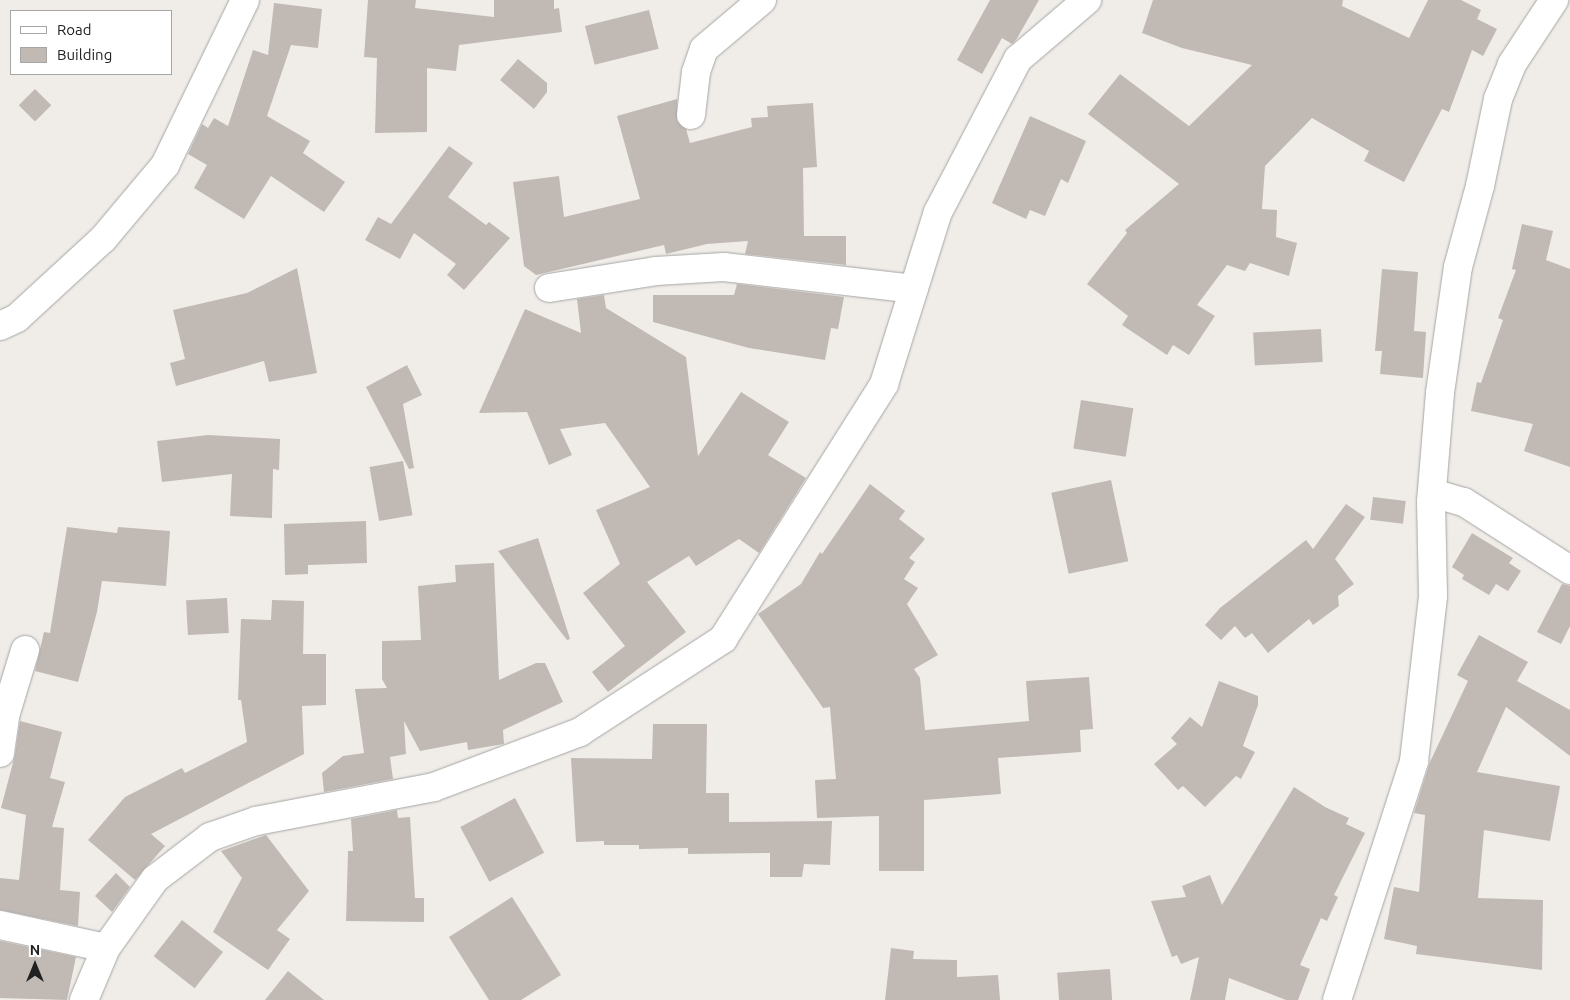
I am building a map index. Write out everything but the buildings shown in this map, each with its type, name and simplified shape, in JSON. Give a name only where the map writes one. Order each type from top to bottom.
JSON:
[{"type":"street","points":[[0,326],[16,318],[103,240],[164,165],[245,0]]},
{"type":"street","points":[[691,115],[696,72],[704,49],[762,0]]},
{"type":"street","points":[[84,1000],[106,948],[155,880],[210,836],[256,821],[434,787],[570,736],[723,639],[884,384],[938,212],[1018,59],[1087,0]]},
{"type":"street","points":[[1337,1000],[1414,762],[1433,596],[1432,493],[1440,392],[1458,267],[1480,186],[1498,99],[1512,64],[1554,0]]},
{"type":"street","points":[[549,288],[656,271],[724,267],[914,289]]},
{"type":"street","points":[[1432,493],[1464,502],[1570,570]]},
{"type":"street","points":[[0,753],[5,716],[25,650]]},
{"type":"street","points":[[0,925],[106,948]]}]
